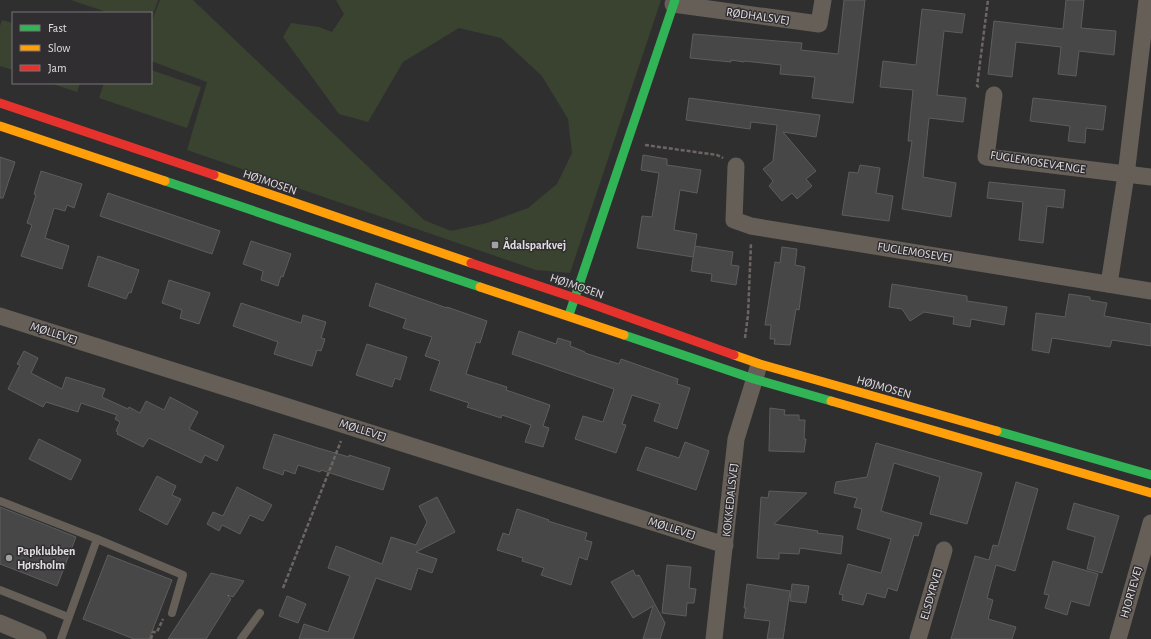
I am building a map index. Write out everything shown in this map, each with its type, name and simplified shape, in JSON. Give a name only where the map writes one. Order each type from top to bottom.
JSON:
[{"type":"street","name":"RØDHALSVEJ","points":[[674,2],[820,24],[823,0]]},
{"type":"street","points":[[1109,284],[1126,175],[1147,0]]},
{"type":"street","points":[[568,317],[674,2]]},
{"type":"street","name":"FUGLEMOSEVÆNGE","points":[[994,95],[986,157],[1151,177]]},
{"type":"street","name":"HØJMOSEN","points":[[0,103],[575,298],[743,358],[757,372],[1151,475]]},
{"type":"street","name":"HØJMOSEN","points":[[0,126],[568,317],[757,372],[1151,493]]},
{"type":"street","name":"FUGLEMOSEVEJ","points":[[736,166],[734,220],[752,226],[1151,291]]},
{"type":"street","name":"MØLLEVEJ","points":[[0,316],[725,545]]},
{"type":"street","name":"KOKKEDALSVEJ","points":[[714,639],[736,439],[757,372]]},
{"type":"street","name":"HJORTEVEJ","points":[[1118,639],[1151,523]]},
{"type":"street","name":"ELSDYRVEJ","points":[[918,639],[944,550]]},
{"type":"street","points":[[0,623],[32,638]]},
{"type":"lane","points":[[0,501],[183,575],[172,613]]},
{"type":"lane","points":[[61,639],[97,539]]},
{"type":"lane","points":[[0,590],[68,617]]},
{"type":"lane","points":[[240,639],[260,613]]},
{"type":"path","points":[[988,0],[977,86],[994,95]]},
{"type":"path","points":[[628,141],[642,145],[716,155],[736,166]]},
{"type":"path","points":[[743,358],[745,330],[748,315],[752,226]]},
{"type":"path","points":[[283,588],[348,426]]},
{"type":"path","points":[[150,639],[153,632],[157,632],[164,619],[172,613]]},
{"type":"green space","points":[[71,0],[158,0],[152,18],[152,12],[106,12]]},
{"type":"green space","points":[[160,0],[193,0],[424,220],[451,231],[487,223],[528,208],[557,184],[572,153],[568,119],[542,76],[501,38],[459,28],[403,62],[368,122],[339,114],[283,37],[291,23],[319,27],[332,32],[344,14],[336,0],[661,0],[570,273],[536,270],[187,150],[207,82],[152,61],[152,20]]},
{"type":"green space","points":[[2,20],[12,23],[12,70],[0,66],[0,26]]},
{"type":"green space","points":[[152,70],[201,87],[187,128],[99,98],[104,84],[152,84]]},
{"type":"green space","points":[[53,84],[80,84],[77,92]]},
{"type":"building","points":[[844,0],[865,0],[853,103],[812,98],[815,77],[780,74],[781,65],[690,58],[693,34],[802,43],[801,50],[838,54]]},
{"type":"building","points":[[1066,0],[1084,0],[1081,28],[1116,31],[1114,55],[1079,51],[1076,76],[1058,74],[1061,47],[1016,42],[1012,77],[988,74],[994,21],[1063,29]]},
{"type":"building","points":[[922,9],[965,14],[962,33],[944,31],[937,95],[966,98],[963,122],[929,118],[923,177],[956,183],[951,217],[902,209],[912,141],[908,141],[913,90],[880,87],[883,61],[916,65]]},
{"type":"building","points":[[689,98],[820,115],[816,137],[783,132],[816,171],[806,179],[812,186],[797,199],[792,193],[782,201],[769,186],[773,181],[763,169],[773,161],[777,125],[751,122],[750,129],[686,120]]},
{"type":"building","points":[[1033,98],[1106,106],[1103,130],[1086,128],[1085,143],[1068,141],[1070,126],[1030,121]]},
{"type":"building","points":[[643,155],[667,159],[667,165],[701,170],[697,193],[680,190],[674,230],[697,234],[693,257],[637,248],[642,216],[652,217],[659,173],[641,170]]},
{"type":"building","points":[[0,157],[15,162],[3,198],[0,198]]},
{"type":"building","points":[[860,165],[880,168],[876,193],[893,196],[889,221],[842,215],[849,172],[858,173]]},
{"type":"building","points":[[41,171],[82,184],[74,208],[67,205],[65,211],[54,208],[45,238],[69,246],[62,269],[21,256],[32,225],[27,223],[36,195],[34,194]]},
{"type":"building","points":[[989,182],[1065,190],[1063,208],[1047,206],[1043,243],[1019,240],[1023,202],[987,198]]},
{"type":"building","points":[[108,193],[220,231],[212,254],[100,216]]},
{"type":"building","points":[[251,241],[291,254],[283,277],[281,276],[278,286],[261,280],[263,271],[243,264]]},
{"type":"building","points":[[695,246],[733,252],[731,265],[739,266],[736,285],[711,281],[712,274],[691,271]]},
{"type":"building","points":[[782,247],[797,249],[795,265],[805,267],[799,310],[796,309],[790,345],[774,344],[775,339],[770,339],[771,325],[765,325],[775,262],[780,263]]},
{"type":"building","points":[[98,256],[139,270],[131,293],[129,292],[126,299],[88,286]]},
{"type":"building","points":[[169,280],[210,293],[199,324],[180,318],[182,310],[162,303]]},
{"type":"building","points":[[376,283],[487,321],[480,343],[476,342],[466,374],[507,387],[506,390],[550,405],[543,426],[549,428],[543,447],[525,442],[531,425],[502,415],[501,418],[467,407],[469,403],[430,390],[440,361],[425,356],[432,337],[403,328],[406,319],[369,306]]},
{"type":"building","points":[[892,284],[967,296],[967,301],[1007,307],[1004,325],[971,319],[970,327],[953,324],[954,317],[924,312],[910,321],[902,309],[889,307]]},
{"type":"building","points":[[1069,294],[1090,297],[1090,300],[1107,303],[1104,316],[1151,324],[1151,346],[1112,340],[1110,347],[1052,338],[1049,353],[1032,350],[1036,313],[1065,317]]},
{"type":"building","points":[[241,303],[301,323],[303,315],[326,322],[321,338],[325,339],[321,351],[317,350],[312,366],[274,354],[278,342],[233,326]]},
{"type":"building","points":[[519,331],[556,344],[558,338],[571,342],[570,346],[585,353],[619,364],[621,359],[678,379],[677,384],[690,388],[677,429],[654,421],[660,404],[632,395],[622,424],[626,425],[616,453],[575,439],[583,416],[603,422],[614,389],[512,354]]},
{"type":"building","points":[[367,344],[407,357],[400,380],[395,378],[392,387],[356,375]]},
{"type":"building","points":[[24,351],[38,358],[31,373],[62,389],[66,377],[105,389],[102,397],[128,409],[129,407],[140,413],[146,401],[164,410],[170,397],[198,412],[189,429],[224,446],[217,461],[205,455],[201,463],[149,438],[143,447],[117,434],[118,432],[116,431],[120,422],[115,419],[117,415],[81,403],[78,412],[46,402],[43,407],[8,389],[20,365],[17,364]]},
{"type":"building","points":[[770,408],[785,410],[784,415],[799,415],[799,420],[805,420],[804,439],[806,439],[804,452],[769,451]]},
{"type":"building","points":[[274,434],[390,468],[383,490],[321,470],[320,472],[298,465],[295,474],[284,470],[283,475],[263,468]]},
{"type":"building","points":[[39,439],[81,460],[71,480],[29,459]]},
{"type":"building","points":[[685,442],[709,451],[696,490],[637,470],[646,447],[679,458]]},
{"type":"building","points":[[876,443],[982,473],[967,524],[930,514],[940,477],[894,463],[881,511],[922,523],[918,536],[914,535],[897,591],[888,588],[885,598],[867,593],[863,605],[842,600],[843,595],[839,594],[848,564],[881,573],[891,539],[857,529],[862,509],[854,507],[857,498],[834,493],[836,482],[867,477]]},
{"type":"building","points":[[157,476],[176,486],[172,495],[181,499],[167,525],[139,510]]},
{"type":"building","points":[[1016,482],[1038,489],[1015,571],[996,565],[987,598],[993,600],[988,619],[1016,627],[1012,639],[951,639],[975,556],[989,560],[993,545],[998,546]]},
{"type":"building","points":[[237,487],[272,505],[263,521],[250,515],[240,534],[222,525],[219,531],[207,524],[213,512],[223,516]]},
{"type":"building","points":[[769,491],[807,493],[774,524],[818,531],[817,533],[843,536],[841,554],[800,548],[799,554],[779,553],[779,559],[757,558],[761,497],[768,498]]},
{"type":"building","points":[[437,497],[455,532],[416,552],[437,559],[432,573],[418,568],[411,590],[376,578],[353,639],[299,639],[304,624],[328,632],[350,576],[328,568],[336,546],[382,564],[391,537],[416,545],[427,522],[419,506]]},
{"type":"building","points":[[1074,503],[1119,516],[1102,573],[1087,569],[1095,537],[1067,529]]},
{"type":"building","points":[[0,507],[76,537],[57,586],[0,564]]},
{"type":"building","points":[[517,509],[549,520],[548,521],[587,533],[585,540],[592,542],[587,560],[579,557],[571,585],[541,575],[544,568],[522,561],[523,558],[497,550],[503,533],[509,535]]},
{"type":"building","points":[[108,555],[172,580],[149,639],[134,639],[83,619]]},
{"type":"building","points":[[1053,561],[1098,574],[1089,606],[1071,601],[1067,615],[1045,608],[1049,595],[1044,594]]},
{"type":"building","points":[[667,565],[691,567],[689,588],[696,589],[694,603],[687,603],[686,616],[662,613]]},
{"type":"building","points":[[633,570],[636,576],[639,575],[665,623],[660,639],[643,639],[653,606],[633,618],[611,582]]},
{"type":"building","points":[[211,573],[244,581],[233,597],[227,595],[231,599],[206,639],[168,639]]},
{"type":"building","points":[[747,584],[790,591],[783,639],[767,639],[770,621],[744,618]]},
{"type":"building","points":[[792,584],[809,586],[806,603],[790,601]]},
{"type":"building","points":[[287,596],[306,604],[298,623],[279,616]]},
{"type":"traffic: fast","points":[[570,312],[675,0]]},
{"type":"traffic: fast","points":[[165,181],[480,287]]},
{"type":"traffic: fast","points":[[624,335],[754,379],[831,401]]},
{"type":"traffic: fast","points":[[997,431],[1151,475]]},
{"type":"traffic: slow","points":[[0,126],[165,181]]},
{"type":"traffic: slow","points":[[214,175],[471,263]]},
{"type":"traffic: slow","points":[[480,287],[624,335]]},
{"type":"traffic: slow","points":[[734,355],[760,364],[997,431]]},
{"type":"traffic: slow","points":[[831,401],[1151,493]]},
{"type":"traffic: jam","points":[[0,103],[214,175]]},
{"type":"traffic: jam","points":[[471,263],[575,298],[734,355]]},
{"type":"place","name":"Ådalsparkvej","points":[[495,245]]},
{"type":"place","name":"Papklubben Hørsholm","points":[[9,558]]}]
